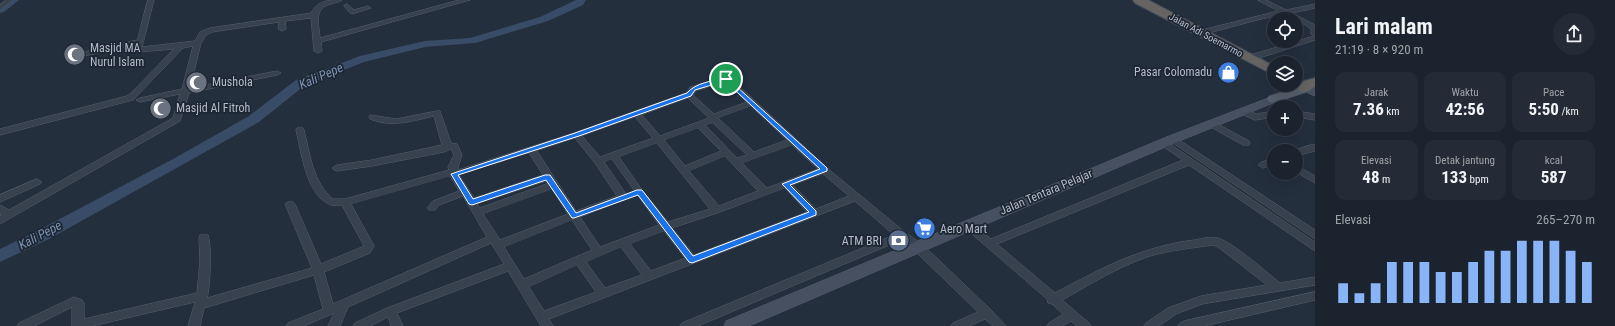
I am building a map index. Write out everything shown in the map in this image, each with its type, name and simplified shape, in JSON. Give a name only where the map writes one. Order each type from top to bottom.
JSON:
[{"type":"highway","name":"Jalan Adi Soemarmo","points":[[1139,0],[1267,67]]},
{"type":"main road","points":[[1274,99],[1309,87]]},
{"type":"main road","name":"Jalan Tentara Pelajar","points":[[732,326],[968,225],[1274,99]]},
{"type":"street","points":[[0,8],[10,0]]},
{"type":"street","points":[[151,0],[137,49],[139,51],[198,43]]},
{"type":"street","points":[[318,50],[314,15],[316,10],[321,5],[339,0]]},
{"type":"street","points":[[348,6],[352,12],[369,10],[364,0]]},
{"type":"street","points":[[317,41],[467,0]]},
{"type":"street","points":[[1261,0],[1312,26],[1315,34]]},
{"type":"street","points":[[1308,0],[1315,4]]},
{"type":"street","points":[[1201,33],[1315,4]]},
{"type":"street","points":[[0,208],[4,218],[173,122],[178,116],[198,43],[203,34],[210,30],[314,15]]},
{"type":"street","points":[[282,19],[282,29]]},
{"type":"street","points":[[1250,58],[1315,38]]},
{"type":"street","points":[[84,54],[139,42]]},
{"type":"street","points":[[0,132],[130,98],[181,46]]},
{"type":"street","points":[[140,100],[277,73]]},
{"type":"street","points":[[300,130],[312,172],[320,192],[324,197],[333,202],[345,202],[531,149],[577,134],[689,95],[693,89],[723,76],[824,170],[902,236],[918,247],[1000,326]]},
{"type":"street","points":[[689,95],[753,156]]},
{"type":"street","points":[[598,161],[700,125],[753,103]]},
{"type":"street","points":[[1244,112],[1255,117],[1267,115]]},
{"type":"street","points":[[373,117],[390,122],[437,113],[447,146]]},
{"type":"street","points":[[637,114],[717,210]]},
{"type":"street","points":[[1303,115],[1315,117]]},
{"type":"street","points":[[1212,124],[1246,143]]},
{"type":"street","points":[[700,125],[765,192]]},
{"type":"street","points":[[577,134],[623,197]]},
{"type":"street","points":[[736,162],[793,140]]},
{"type":"street","points":[[1169,141],[1190,161],[1315,247]]},
{"type":"street","points":[[1169,141],[1315,235]]},
{"type":"street","points":[[337,168],[372,163],[444,149],[447,146],[454,146],[458,155],[449,173]]},
{"type":"street","points":[[1303,150],[1315,148]]},
{"type":"street","points":[[531,149],[550,181],[598,252]]},
{"type":"street","points":[[683,170],[727,152]]},
{"type":"street","points":[[614,156],[639,192],[692,260]]},
{"type":"street","points":[[990,243],[1190,161]]},
{"type":"street","points":[[1263,165],[1267,164]]},
{"type":"street","points":[[522,285],[598,252],[824,170]]},
{"type":"street","points":[[1303,172],[1315,180]]},
{"type":"street","points":[[449,173],[472,202],[546,324],[603,294],[857,197]]},
{"type":"street","points":[[472,202],[550,181]]},
{"type":"street","points":[[478,212],[550,181]]},
{"type":"street","points":[[0,199],[37,182]]},
{"type":"street","points":[[786,184],[814,213]]},
{"type":"street","points":[[432,208],[436,203],[465,192]]},
{"type":"street","points":[[292,326],[336,308],[411,273],[639,192]]},
{"type":"street","points":[[23,326],[74,301],[78,303],[79,326],[89,322],[202,301],[318,270],[369,248],[345,202]]},
{"type":"street","points":[[290,204],[336,308],[334,326]]},
{"type":"street","points":[[968,225],[990,243],[1052,300],[1085,326]]},
{"type":"street","points":[[686,326],[902,236]]},
{"type":"street","points":[[194,326],[202,301],[205,259],[204,238]]},
{"type":"street","points":[[890,241],[903,254]]},
{"type":"street","points":[[1052,300],[1113,267],[1142,255],[1177,246],[1214,241],[1222,244],[1278,287]]},
{"type":"street","points":[[624,243],[649,276]]},
{"type":"street","points":[[579,260],[603,294]]},
{"type":"street","points":[[359,326],[391,311],[510,266]]},
{"type":"street","points":[[1150,326],[1172,311],[1201,300],[1315,281]]},
{"type":"street","points":[[1184,326],[1315,296]]},
{"type":"street","points":[[391,311],[398,326]]},
{"type":"street","points":[[957,326],[987,313]]},
{"type":"street","points":[[1053,326],[1071,315]]},
{"type":"waterway","points":[[0,10],[14,0]]},
{"type":"waterway","name":"Kali Pepe","points":[[0,256],[43,235],[254,119],[300,83],[360,60],[425,44],[471,41],[544,19],[579,3],[581,0]]},
{"type":"place","name":"Masjid MA Nurul Islam","points":[[75,55]]},
{"type":"place","name":"Pasar Colomadu","points":[[1228,72]]},
{"type":"place","name":"Mushola","points":[[196,82]]},
{"type":"place","name":"Masjid Al Fitroh","points":[[161,108]]},
{"type":"place","name":"Aero Mart","points":[[925,229]]},
{"type":"place","name":"ATM BRI","points":[[898,241]]},
{"type":"route","points":[[726,79],[824,170],[786,184],[814,213],[692,260],[639,192],[574,216],[548,177],[472,202],[454,174],[577,134],[689,95],[693,89],[726,79]]}]
